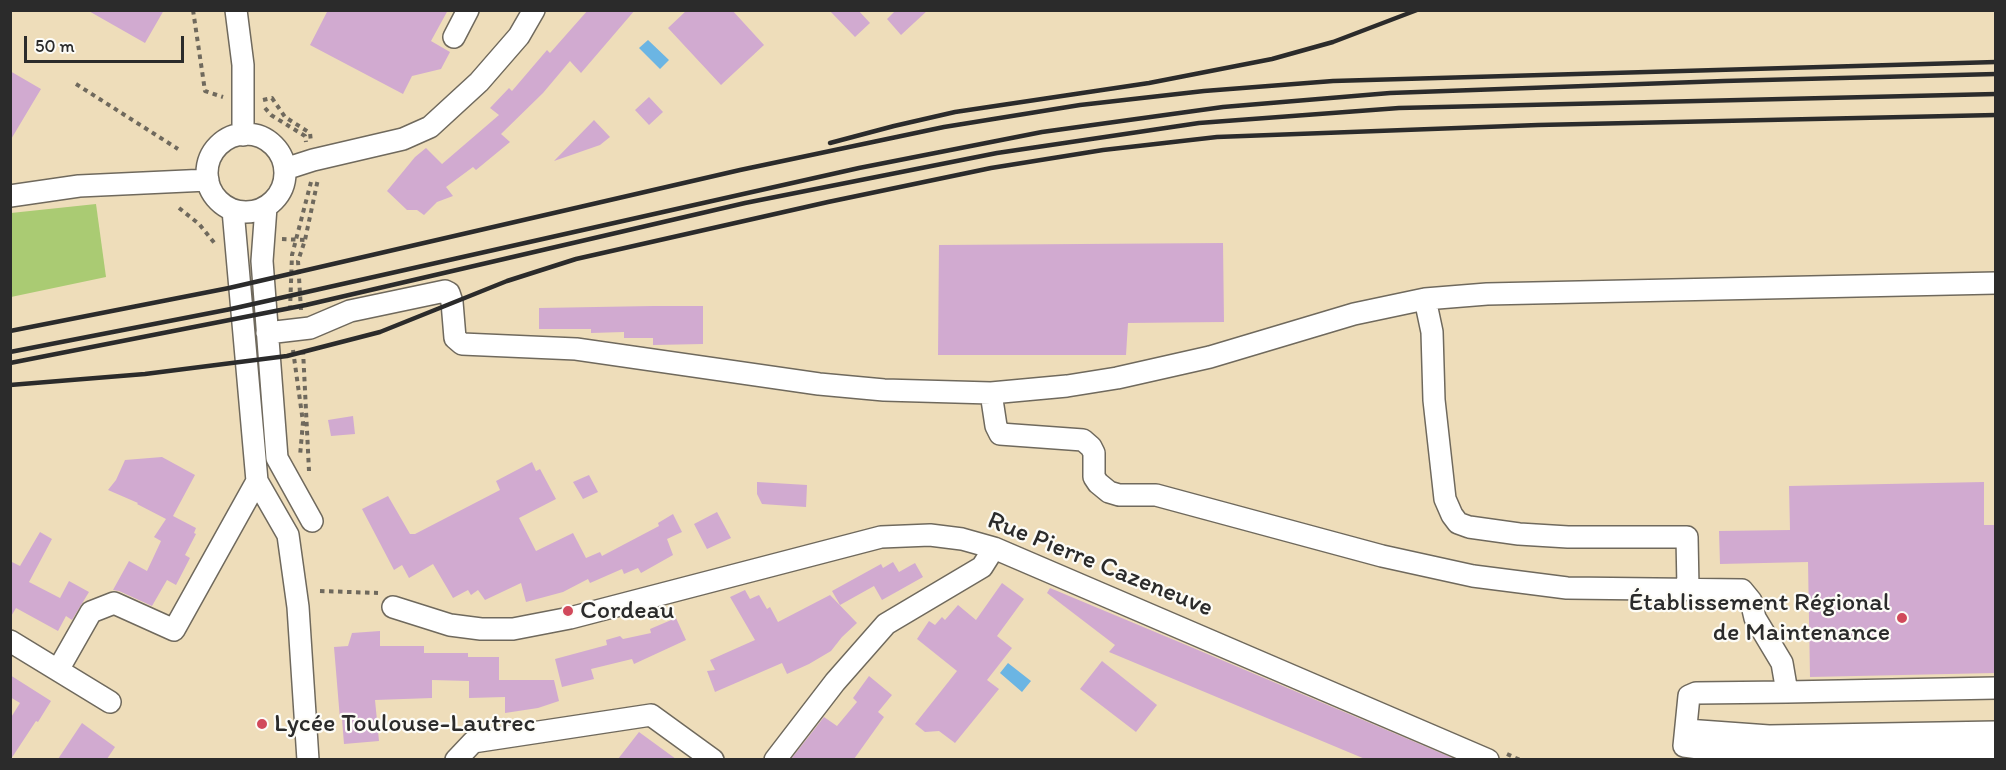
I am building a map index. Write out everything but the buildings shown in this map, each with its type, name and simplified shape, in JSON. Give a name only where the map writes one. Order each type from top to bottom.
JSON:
[{"type":"street","points":[[236,10],[243,65],[243,135]]},
{"type":"street","points":[[454,37],[468,10]]},
{"type":"street","points":[[285,169],[403,139],[419,134],[430,127],[479,82],[519,36],[534,10]]},
{"type":"street","points":[[243,135],[255,135],[266,140],[282,158],[285,169],[281,191],[266,207],[244,213],[233,210],[217,199],[211,190],[207,170],[215,150],[232,137],[243,135]]},
{"type":"street","points":[[10,196],[79,186],[208,180]]},
{"type":"street","points":[[266,207],[262,261],[277,458],[312,521]]},
{"type":"street","points":[[233,210],[257,481],[288,535],[298,607],[308,759]]},
{"type":"street","points":[[267,333],[310,327],[350,311],[445,291],[449,293],[452,302],[455,338],[462,344],[576,350],[819,384],[884,390],[991,393],[1067,386],[1117,378],[1210,357],[1354,314],[1425,299],[1487,294],[1995,283]]},
{"type":"street","points":[[1425,299],[1432,332],[1434,400],[1445,499],[1458,523],[1469,527],[1519,534],[1568,537],[1687,537],[1688,588]]},
{"type":"street","points":[[991,393],[996,426],[1000,434],[1083,440],[1094,453],[1094,477],[1103,488],[1119,495],[1156,495],[1382,556],[1473,576],[1568,588],[1742,590],[1751,601],[1755,618],[1782,663],[1787,693]]},
{"type":"street","points":[[58,670],[92,612],[114,603],[174,630],[257,481]]},
{"type":"street","name":"Rue Pierre Cazeneuve","points":[[388,600],[421,617],[450,625],[481,629],[513,629],[570,618],[881,537],[930,535],[962,539],[994,548],[1488,759]]},
{"type":"street","points":[[775,759],[835,682],[886,624],[982,567],[994,548]]},
{"type":"street","points":[[10,640],[110,702]]},
{"type":"street","points":[[1995,688],[1696,693],[1689,696],[1684,746],[1779,754],[1995,750]]},
{"type":"street","points":[[456,759],[474,742],[651,714],[713,759]]},
{"type":"street","points":[[1686,730],[1769,736],[1995,732]]},
{"type":"path","points":[[193,10],[205,91],[231,99]]},
{"type":"path","points":[[76,84],[178,149]]},
{"type":"path","points":[[257,94],[259,101],[271,115],[305,136],[318,180],[298,261],[296,329],[309,476]]},
{"type":"path","points":[[259,101],[272,98],[285,117],[310,133],[312,177],[297,240],[291,255],[303,422],[298,497]]},
{"type":"path","points":[[179,208],[199,224],[219,250]]},
{"type":"path","points":[[297,240],[305,240]]},
{"type":"path","points":[[313,584],[320,591],[388,600]]},
{"type":"green space","points":[[96,204],[106,277],[11,297],[11,213]]},
{"type":"water","points":[[648,40],[669,60],[660,69],[639,48]]},
{"type":"water","points":[[1008,663],[1031,681],[1022,692],[1000,673]]},
{"type":"railway","points":[[830,143],[955,112],[1149,83],[1272,59],[1333,42],[1417,10]]},
{"type":"railway","points":[[10,331],[229,288],[740,170],[944,127],[1080,105],[1204,91],[1333,81],[1996,62]]},
{"type":"railway","points":[[10,352],[231,309],[859,168],[1042,132],[1223,107],[1390,93],[1996,74]]},
{"type":"railway","points":[[10,363],[306,305],[745,203],[997,153],[1199,123],[1399,108],[1996,94]]},
{"type":"railway","points":[[10,385],[145,374],[287,356],[380,332],[507,281],[576,259],[991,168],[1103,150],[1217,137],[1538,125],[1996,115]]},
{"type":"place","name":"Cordeau","points":[[568,611]]},
{"type":"place","name":"Établissement Régional de Maintenance","points":[[1902,618]]},
{"type":"place","name":"Lycée Toulouse-Lautrec","points":[[262,724]]}]
